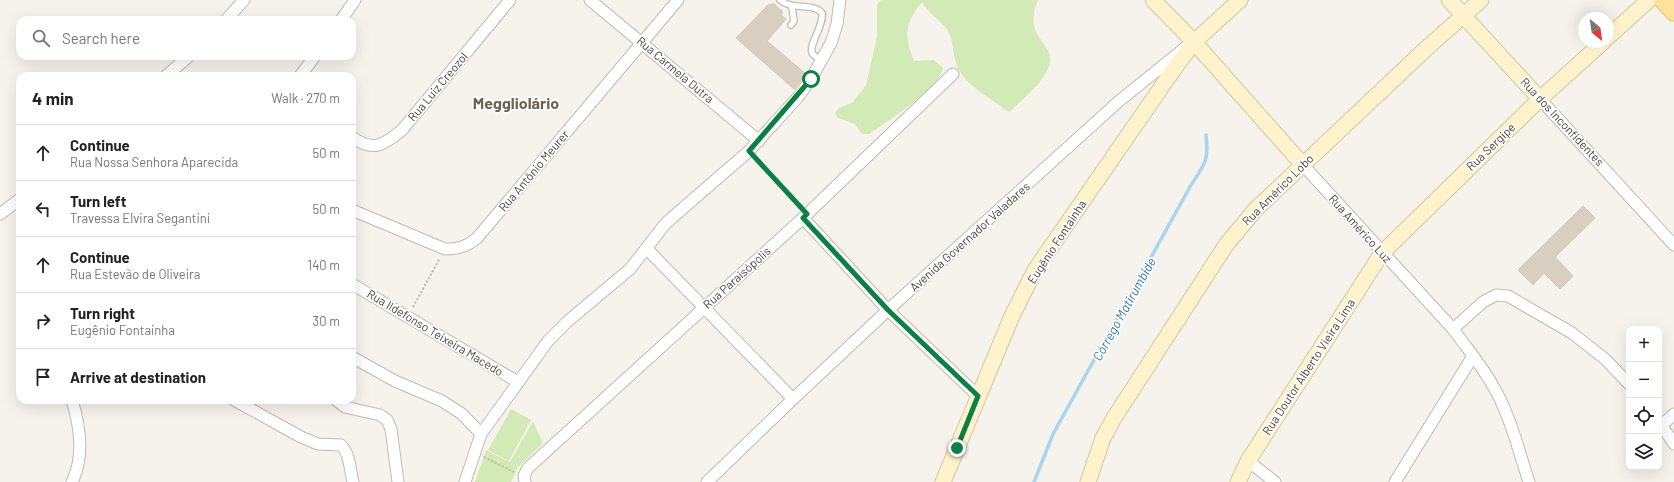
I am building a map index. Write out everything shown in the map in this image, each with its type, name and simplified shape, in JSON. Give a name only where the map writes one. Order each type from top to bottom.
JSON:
[{"type":"main road","name":"Rua Américo Luz","points":[[1153,0],[1194,42],[1303,165]]},
{"type":"main road","name":"Avenida Governador Valadares","points":[[1194,42],[1240,0]]},
{"type":"main road","name":"Rua dos Inconfidentes","points":[[1449,0],[1540,99]]},
{"type":"main road","name":"Rua Américo Lobo","points":[[1088,482],[1103,438],[1114,418],[1226,245],[1255,210],[1481,0]]},
{"type":"main road","points":[[1614,32],[1649,0]]},
{"type":"main road","points":[[1663,0],[1674,12]]},
{"type":"main road","name":"Eugênio Fontainha","points":[[943,482],[1012,316],[1035,270],[1110,164],[1144,111],[1194,42]]},
{"type":"main road","name":"Rua Sergipe","points":[[1382,253],[1540,99],[1596,48]]},
{"type":"main road","name":"Rua Doutor Alberto Vieira Lima","points":[[1238,482],[1248,461],[1382,253]]},
{"type":"street","points":[[230,16],[244,0]]},
{"type":"street","points":[[344,16],[355,0]]},
{"type":"street","name":"Rua Luiz Creozol","points":[[356,139],[369,146],[378,145],[392,139],[402,130],[510,0]]},
{"type":"street","name":"Rua Carmela Dutra","points":[[590,0],[758,141]]},
{"type":"street","name":"Rua Antônio Meurer","points":[[356,212],[445,249],[457,249],[467,246],[477,238],[678,0]]},
{"type":"street","points":[[465,482],[481,434],[548,341],[568,321],[630,269],[666,223],[749,151],[798,97],[822,61],[837,24],[840,0]]},
{"type":"street","name":"Avenida Governador Valadares","points":[[707,482],[888,310],[1118,102],[1171,58],[1194,42]]},
{"type":"street","points":[[171,72],[184,60]]},
{"type":"street","points":[[303,72],[312,60]]},
{"type":"street","name":"Rua Paraisópolis","points":[[525,482],[524,476],[528,468],[805,216],[953,74]]},
{"type":"street","name":"Rua dos Inconfidentes","points":[[1540,99],[1674,244]]},
{"type":"street","name":"Rua Américo Luz","points":[[1303,165],[1453,329],[1473,356],[1492,385],[1508,420],[1529,482]]},
{"type":"street","points":[[0,214],[16,202]]},
{"type":"street","points":[[805,216],[888,310],[978,396]]},
{"type":"street","points":[[647,249],[706,307],[793,399]]},
{"type":"street","name":"Rua Ildefonso Teixeira Macedo","points":[[356,286],[518,382]]},
{"type":"street","points":[[1453,329],[1483,302],[1496,295],[1508,296],[1572,334],[1605,360],[1626,381]]},
{"type":"street","points":[[1395,482],[1473,356]]},
{"type":"street","points":[[356,359],[395,381],[442,401],[462,414],[481,434]]},
{"type":"street","points":[[72,482],[76,474],[80,447],[78,420],[73,404]]},
{"type":"street","points":[[241,404],[301,437],[318,444],[341,445],[348,456],[353,482]]},
{"type":"street","points":[[342,404],[380,415],[387,420],[392,429],[398,482]]},
{"type":"street","points":[[1662,422],[1674,414]]},
{"type":"street","points":[[1662,426],[1674,444]]},
{"type":"street","points":[[1248,461],[1275,482]]},
{"type":"lane","points":[[780,0],[792,7],[817,8],[822,13],[822,21],[812,49],[814,55],[822,61]]},
{"type":"lane","points":[[791,24],[794,21],[792,7]]},
{"type":"path","points":[[749,151],[805,216]]},
{"type":"path","points":[[407,317],[445,249]]},
{"type":"path","points":[[474,452],[517,473]]},
{"type":"green space","points":[[881,0],[1038,0],[1034,12],[1034,22],[1036,31],[1050,55],[1048,69],[1039,83],[1009,112],[977,90],[960,72],[954,56],[951,38],[947,29],[922,2],[909,24],[907,37],[908,44],[914,61],[934,60],[943,68],[939,76],[923,95],[869,134],[862,134],[855,124],[838,118],[835,113],[839,108],[852,103],[866,85],[877,37],[877,5]]},
{"type":"green space","points":[[511,409],[531,420],[509,461],[488,450]]},
{"type":"green space","points":[[533,421],[543,443],[518,467],[511,482],[475,482],[486,450],[510,462]]},
{"type":"building","points":[[773,3],[783,12],[781,15],[786,19],[767,41],[806,74],[794,89],[736,38],[769,4],[771,5]]},
{"type":"building","points":[[1583,206],[1595,218],[1555,257],[1573,276],[1560,289],[1544,273],[1533,285],[1518,270]]},
{"type":"waterway","name":"Córrego Matirumbide","points":[[1034,482],[1053,434],[1191,185],[1203,167],[1207,151],[1206,135]]},
{"type":"district","name":"Meggliolário","points":[[516,103]]},
{"type":"route","points":[[811,79],[798,97],[749,151],[807,214],[803,218],[888,310],[978,396],[957,448]]}]
